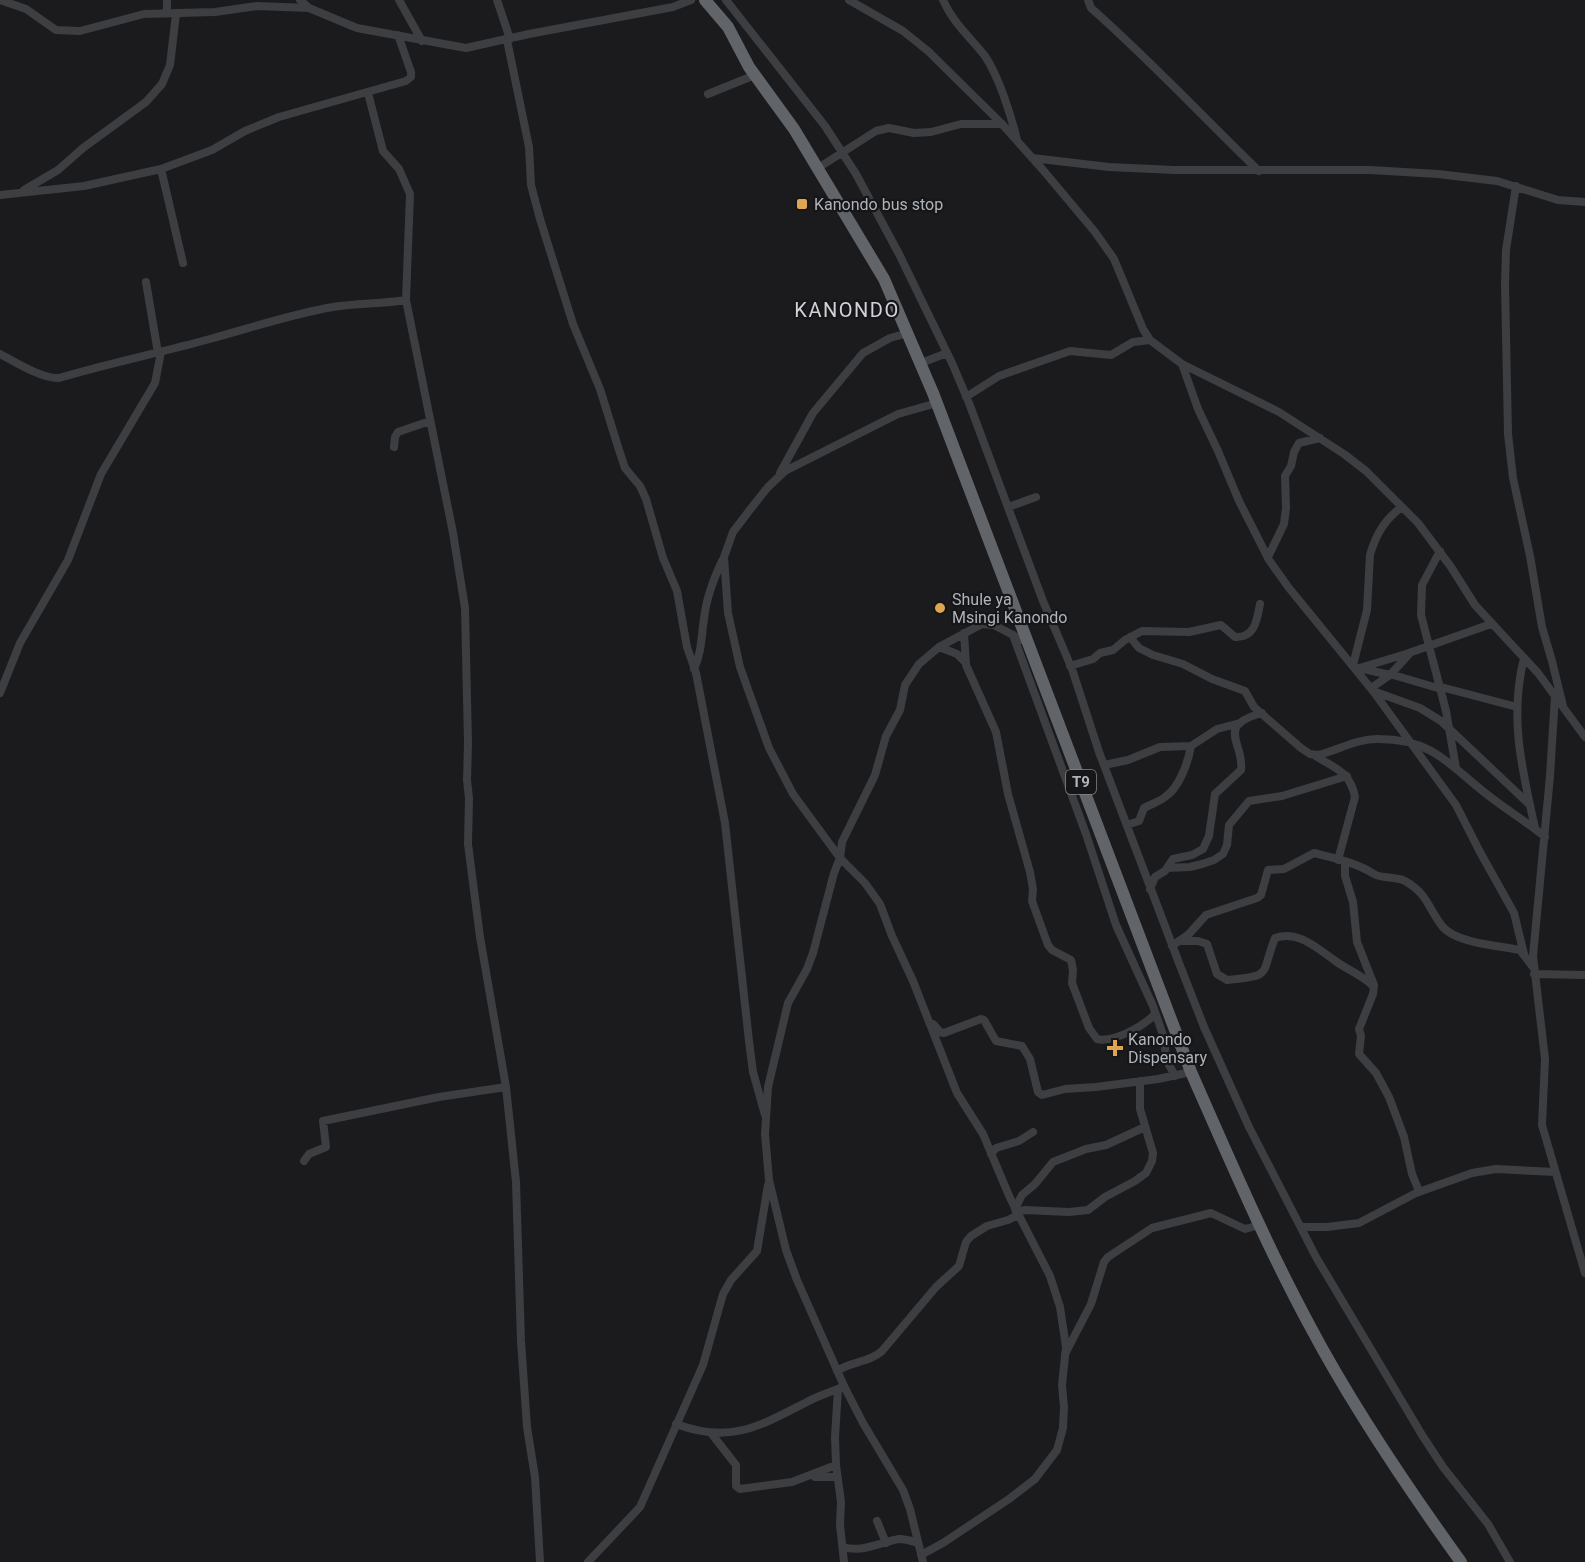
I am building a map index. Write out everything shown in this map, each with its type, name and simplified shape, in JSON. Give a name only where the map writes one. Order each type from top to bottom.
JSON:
[{"type":"highway","name":"T9","points":[[705,0],[728,27],[755,75],[794,129],[884,279],[937,402],[1191,1072],[1260,1225],[1311,1328],[1366,1423],[1458,1560]]},
{"type":"street","points":[[0,0],[26,9],[56,30],[61,31],[80,31],[144,14],[215,12],[257,6],[309,8]]},
{"type":"street","points":[[167,0],[167,14]]},
{"type":"street","points":[[300,0],[309,8],[357,28],[466,48],[673,7],[691,0]]},
{"type":"street","points":[[399,0],[422,41]]},
{"type":"street","points":[[497,0],[508,40],[529,147],[531,185],[540,219],[573,324],[600,389],[625,468],[640,486],[646,499],[663,558],[677,591],[725,823],[748,1041],[753,1072],[765,1115]]},
{"type":"street","points":[[726,0],[798,90],[842,153],[899,254],[966,398],[1070,666],[1150,889],[1175,943],[1204,1027],[1249,1126],[1316,1257],[1422,1435],[1443,1467],[1488,1524],[1510,1562]]},
{"type":"street","points":[[849,0],[903,31],[917,42],[1018,142],[1095,232],[1114,259],[1143,329],[1150,340],[1182,364],[1279,412],[1320,438],[1366,471],[1402,507],[1440,551],[1474,605],[1538,673],[1585,737]]},
{"type":"street","points":[[943,0],[957,25],[986,58],[997,79],[1018,142]]},
{"type":"street","points":[[1088,0],[1091,8],[1138,51],[1259,171]]},
{"type":"street","points":[[21,192],[57,170],[146,102],[162,84],[170,65],[176,14]]},
{"type":"street","points":[[0,195],[84,186],[161,169],[212,150],[245,131],[279,117],[406,81],[411,77],[411,72],[398,35]]},
{"type":"street","points":[[708,94],[755,75]]},
{"type":"street","points":[[368,93],[382,151],[399,169],[410,194],[406,300],[453,532],[465,608],[467,780],[470,798],[468,844],[480,937],[506,1087],[516,1182],[521,1341],[527,1427],[535,1477],[540,1562]]},
{"type":"street","points":[[818,168],[876,130],[889,128],[923,133],[961,124],[1002,124]]},
{"type":"street","points":[[1032,158],[1109,167],[1259,171],[1370,170],[1438,174],[1489,180],[1558,200],[1585,202]]},
{"type":"street","points":[[161,169],[183,263]]},
{"type":"street","points":[[1516,186],[1506,250],[1505,284],[1509,445],[1513,478],[1542,627],[1564,709]]},
{"type":"street","points":[[0,693],[20,642],[68,560],[101,474],[155,383],[160,353],[146,282]]},
{"type":"street","points":[[0,354],[53,378],[160,353],[269,321],[334,307],[406,300]]},
{"type":"street","points":[[778,477],[813,413],[863,353],[890,338],[908,333]]},
{"type":"street","points":[[966,398],[999,376],[1070,351],[1111,355],[1133,342],[1150,340]]},
{"type":"street","points":[[921,363],[947,353]]},
{"type":"street","points":[[1182,364],[1198,409],[1239,501],[1268,556],[1289,588],[1356,667],[1438,777],[1462,814],[1514,913],[1524,954]]},
{"type":"street","points":[[694,669],[703,642],[704,618],[710,594],[724,556],[734,532],[768,486],[785,471],[864,430],[898,414],[937,402]]},
{"type":"street","points":[[394,447],[395,436],[398,432],[430,421]]},
{"type":"street","points":[[1268,556],[1284,524],[1285,476],[1291,466],[1294,452],[1299,443],[1320,438]]},
{"type":"street","points":[[1008,507],[1036,497]]},
{"type":"street","points":[[1356,667],[1367,610],[1370,555],[1386,521],[1402,507]]},
{"type":"street","points":[[1440,551],[1422,585],[1421,615],[1441,688],[1456,768]]},
{"type":"street","points":[[724,556],[728,613],[740,667],[753,709],[770,748],[792,794],[840,858],[865,883],[880,904],[929,1018],[957,1093],[983,1134],[1017,1212],[1055,1288],[1060,1307],[1065,1354],[1062,1385],[1063,1428],[1059,1445],[1050,1461],[1035,1479],[922,1558],[903,1490],[841,1388],[837,1371],[797,1280],[783,1239],[769,1180],[765,1115],[772,1064],[788,1003],[807,969],[840,858],[842,842],[872,781],[886,736],[897,716],[905,685],[919,664],[939,647],[982,624],[994,625],[1028,643]]},
{"type":"street","points":[[1070,666],[1113,650],[1142,631],[1189,632],[1221,625],[1235,637],[1241,637],[1251,633],[1254,629],[1260,604]]},
{"type":"street","points":[[1356,667],[1411,652],[1491,624]]},
{"type":"street","points":[[964,633],[966,665]]},
{"type":"street","points":[[1013,635],[1086,834],[1116,924],[1155,1014],[1163,1035],[1167,1061],[1175,1076]]},
{"type":"street","points":[[1130,637],[1139,648],[1153,655],[1184,664],[1212,680],[1245,691],[1251,703],[1300,748],[1347,776],[1351,781],[1355,797],[1341,861],[1353,902],[1357,942],[1374,988],[1369,1006],[1360,1023],[1359,1054],[1376,1072],[1389,1097],[1404,1137],[1412,1174],[1419,1191]]},
{"type":"street","points":[[939,647],[957,654],[966,665],[996,732],[1008,794],[1030,872],[1033,888],[1032,901],[1048,945],[1052,950],[1071,960],[1072,983],[1094,1037],[1104,1040],[1119,1036],[1145,1023],[1155,1014]]},
{"type":"street","points":[[1372,689],[1411,652]]},
{"type":"street","points":[[1524,658],[1518,685],[1518,745],[1535,828]]},
{"type":"street","points":[[1356,667],[1517,707]]},
{"type":"street","points":[[1372,689],[1434,716],[1467,744],[1530,805]]},
{"type":"street","points":[[1555,696],[1545,837],[1534,929],[1534,971],[1545,1059],[1542,1125],[1585,1273]]},
{"type":"street","points":[[1104,765],[1128,760],[1160,747],[1191,746],[1217,729],[1240,723],[1262,713]]},
{"type":"street","points":[[1150,889],[1155,876],[1165,871],[1173,859],[1198,853],[1208,842],[1215,794],[1241,770],[1242,762],[1235,734],[1240,723]]},
{"type":"street","points":[[1314,755],[1377,738],[1409,741],[1442,756],[1491,798],[1545,837]]},
{"type":"street","points":[[1127,825],[1139,821],[1144,808],[1172,791],[1188,762],[1191,746]]},
{"type":"street","points":[[1167,868],[1190,867],[1214,860],[1223,854],[1228,840],[1228,826],[1250,801],[1282,796],[1347,776]]},
{"type":"street","points":[[1175,943],[1189,934],[1206,915],[1257,898],[1268,870],[1284,869],[1314,853],[1364,868],[1375,875],[1404,880],[1421,892],[1448,932],[1466,939],[1520,950],[1534,971]]},
{"type":"street","points":[[1175,943],[1203,942],[1210,951],[1218,976],[1227,980],[1261,974],[1266,970],[1275,938],[1295,937],[1320,948],[1334,960],[1368,981],[1374,988]]},
{"type":"street","points":[[1534,971],[1585,975]]},
{"type":"street","points":[[929,1018],[940,1032],[944,1033],[981,1019],[984,1020],[996,1041],[1019,1044],[1025,1049],[1038,1092],[1042,1095],[1073,1088],[1096,1088],[1191,1072]]},
{"type":"street","points":[[837,1371],[844,1366],[873,1358],[882,1351],[936,1287],[958,1267],[966,1242],[971,1236],[987,1226],[1008,1220],[1017,1212],[1025,1210],[1082,1212],[1088,1210],[1105,1197],[1146,1173],[1153,1157],[1151,1140],[1140,1109],[1140,1081]]},
{"type":"street","points":[[304,1161],[309,1154],[326,1147],[323,1122],[440,1097],[506,1087]]},
{"type":"street","points":[[1017,1212],[1022,1195],[1035,1184],[1053,1162],[1086,1149],[1106,1145],[1145,1127]]},
{"type":"street","points":[[991,1155],[996,1148],[1019,1141],[1033,1132]]},
{"type":"street","points":[[1302,1227],[1359,1223],[1419,1191],[1483,1170],[1555,1172]]},
{"type":"street","points":[[588,1562],[640,1507],[703,1365],[723,1294],[731,1280],[757,1251],[769,1180]]},
{"type":"street","points":[[1065,1354],[1075,1339],[1091,1304],[1107,1257],[1159,1225],[1211,1213],[1245,1229],[1260,1225]]},
{"type":"street","points":[[676,1424],[693,1430],[727,1434],[778,1418],[808,1401],[841,1388]]},
{"type":"street","points":[[841,1388],[835,1437],[844,1562]]},
{"type":"street","points":[[711,1433],[735,1462],[736,1486],[740,1489],[785,1484],[812,1476],[836,1465]]},
{"type":"street","points":[[812,1476],[837,1477]]},
{"type":"street","points":[[877,1521],[886,1543]]},
{"type":"street","points":[[843,1547],[850,1549],[902,1539],[918,1543]]},
{"type":"place","name":"Kanondo bus stop","points":[[802,204]]},
{"type":"place","name":"Shule ya Msingi Kanondo","points":[[940,608]]},
{"type":"place","name":"Kanondo Dispensary","points":[[1115,1048]]},
{"type":"district","name":"KANONDO","points":[[847,310]]}]
